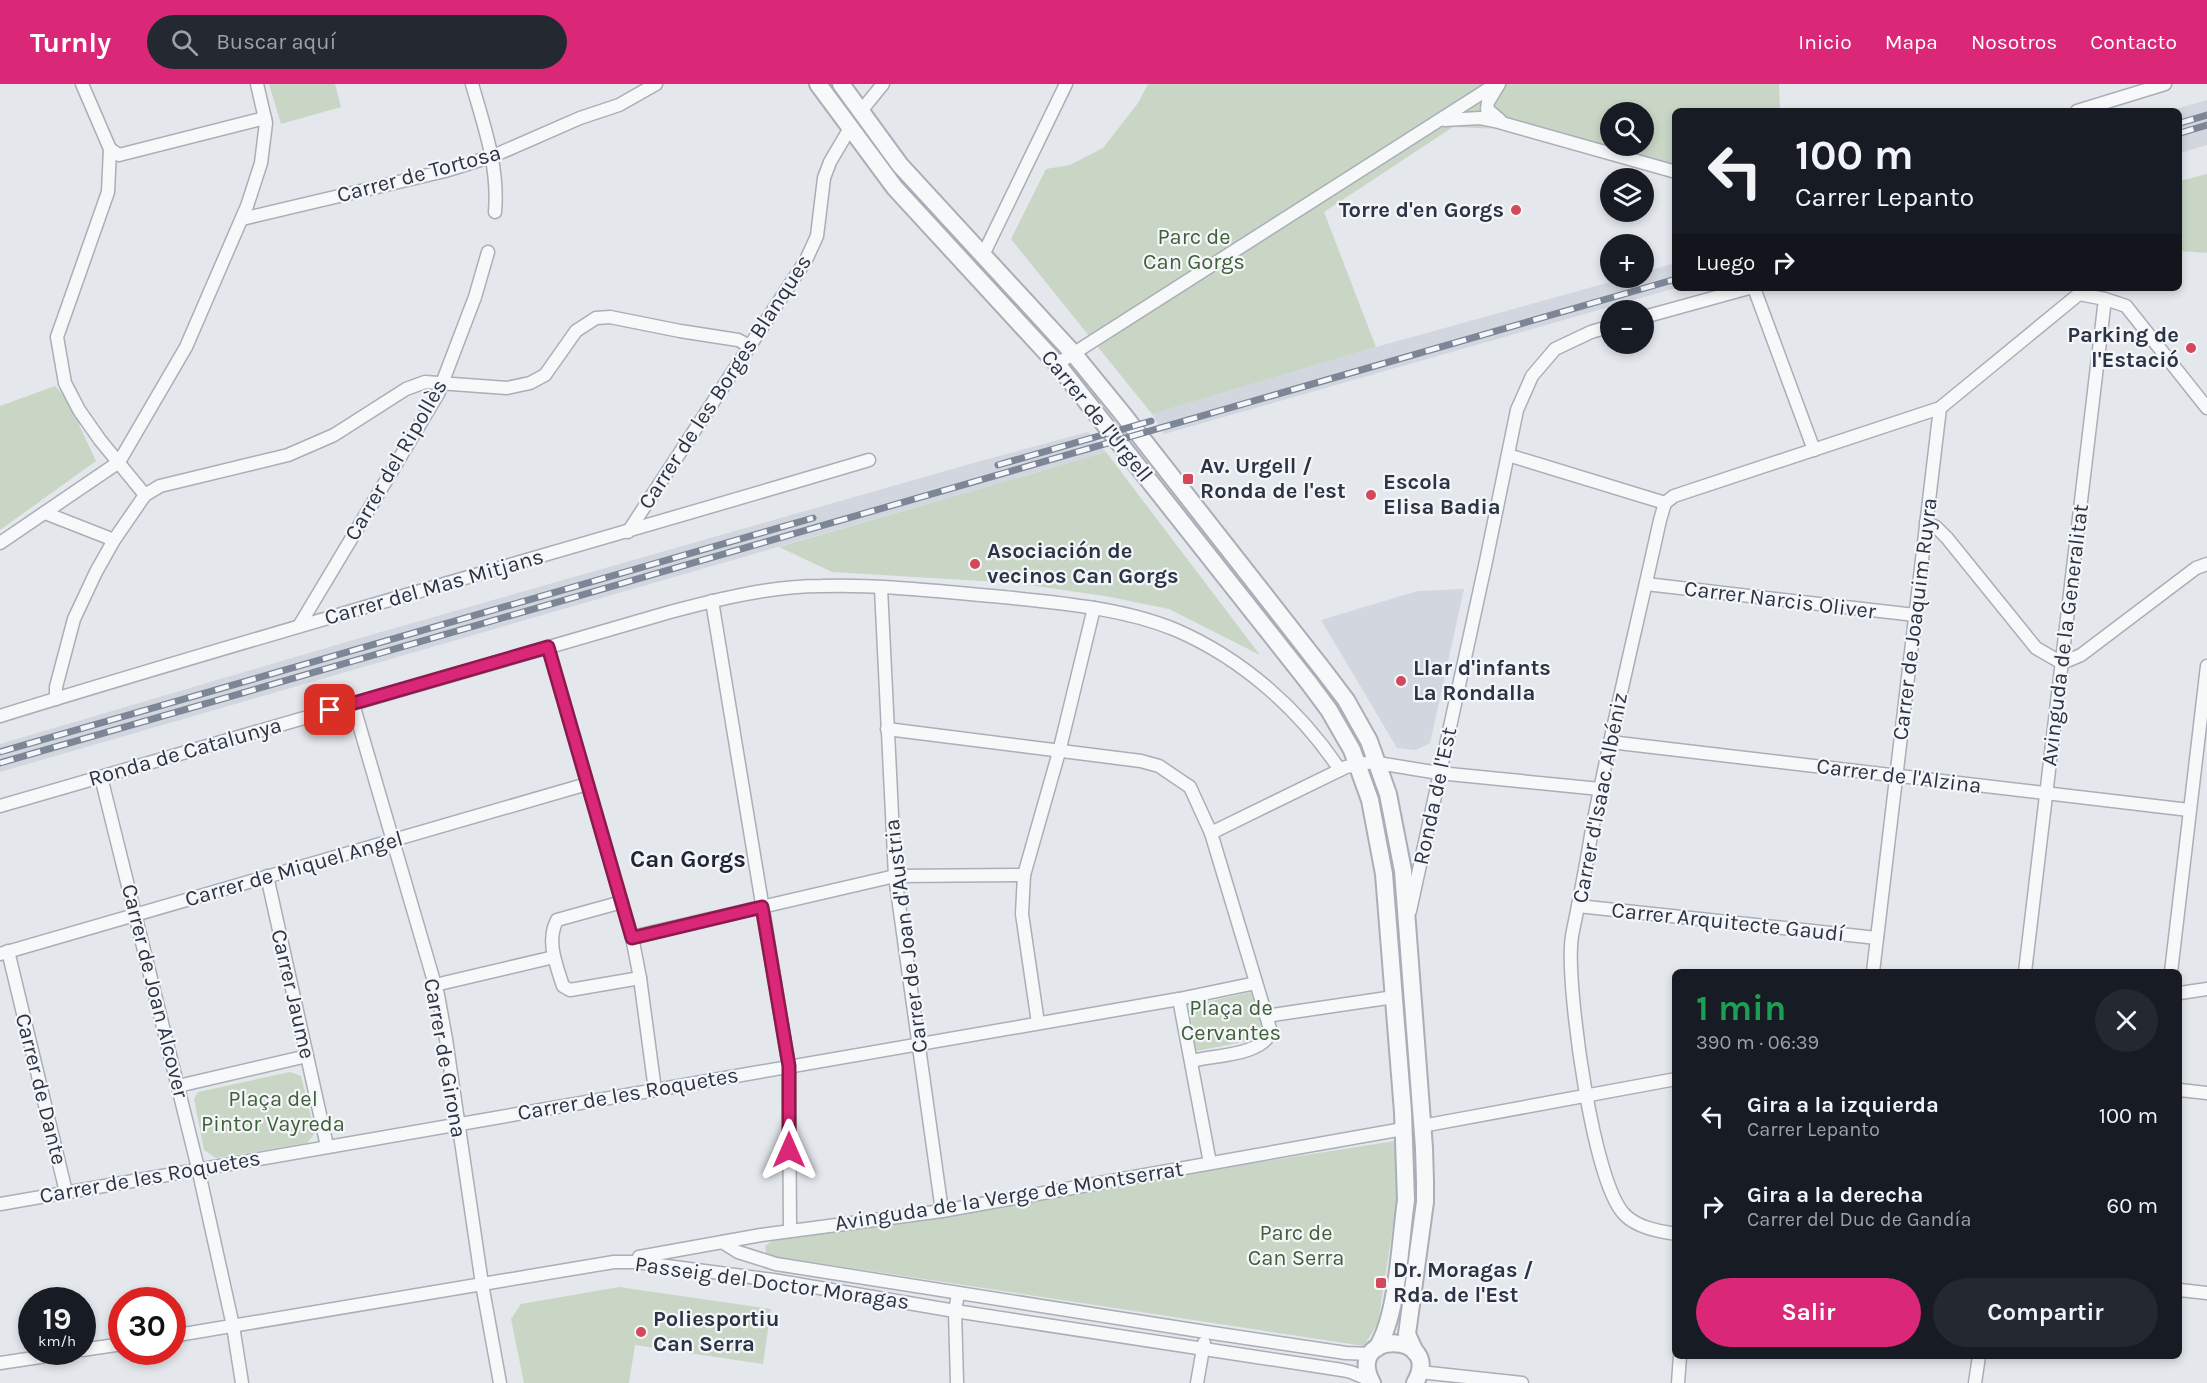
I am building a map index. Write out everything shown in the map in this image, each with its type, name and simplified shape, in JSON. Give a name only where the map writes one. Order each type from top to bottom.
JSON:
[{"type":"street","points":[[82,84],[110,149],[108,192],[57,337],[65,382],[82,415],[145,495]]},
{"type":"street","points":[[0,543],[119,462],[186,347],[242,219],[261,163],[265,139],[265,118],[257,84]]},
{"type":"street","points":[[472,84],[493,156],[495,212]]},
{"type":"street","name":"Carrer de Tortosa","points":[[242,219],[445,171],[493,156],[580,118],[619,105],[656,84]]},
{"type":"street","name":"Carrer de l'Urgell","points":[[818,84],[895,188],[1057,364],[1309,683],[1366,763]]},
{"type":"street","name":"Carrer de l'Urgell","points":[[841,84],[904,170],[1073,353],[1122,412],[1340,693],[1369,741],[1366,763]]},
{"type":"street","points":[[861,111],[882,84]]},
{"type":"street","points":[[984,255],[1066,84]]},
{"type":"street","points":[[1057,364],[1498,84]]},
{"type":"street","points":[[1498,84],[1487,109],[1506,124]]},
{"type":"street","points":[[2087,108],[2164,84]]},
{"type":"street","points":[[1440,120],[1480,117],[1672,171]]},
{"type":"street","points":[[110,149],[119,155],[265,118]]},
{"type":"street","name":"Carrer de les Borges Blanques","points":[[628,532],[812,248],[819,226],[824,178],[850,128]]},
{"type":"street","name":"Carrer del Ripollès","points":[[299,626],[438,394],[475,297],[488,252]]},
{"type":"street","points":[[1654,314],[1738,291]]},
{"type":"street","points":[[1755,291],[1814,450]]},
{"type":"street","points":[[1508,455],[1665,503],[1674,496],[1940,408],[2078,291],[2126,306],[2207,408]]},
{"type":"street","name":"Avinguda de la Generalitat","points":[[2025,969],[2105,299]]},
{"type":"street","points":[[56,699],[56,687],[74,619],[114,540],[145,495],[160,486],[288,455],[334,435],[406,389],[425,382],[507,388],[530,383],[545,375],[576,331],[596,318],[610,317],[738,340],[748,345]]},
{"type":"street","name":"Ronda de l'Est","points":[[1407,924],[1517,410],[1532,376],[1555,349],[1600,329]]},
{"type":"street","name":"Carrer de Joaquim Ruyra","points":[[1873,969],[1940,408]]},
{"type":"street","name":"Carrer del Mas Mitjans","points":[[0,716],[299,626],[869,460]]},
{"type":"street","name":"Carrer d'Isaac Albéniz","points":[[1665,503],[1600,789],[1571,945],[1571,975],[1576,1029],[1587,1095],[1605,1177],[1612,1196],[1624,1214],[1634,1222],[1672,1233]]},
{"type":"street","points":[[45,513],[114,540]]},
{"type":"street","points":[[1926,522],[1936,527],[1947,538],[2036,648],[2062,663],[2081,655],[2196,568],[2207,564]]},
{"type":"street","name":"Carrer Narcis Oliver","points":[[1646,584],[1915,615]]},
{"type":"street","name":"Ronda de Catalunya","points":[[0,806],[712,601],[756,592],[821,585],[890,587],[1059,603],[1094,608],[1158,623],[1194,639],[1248,672],[1283,702],[1320,743],[1340,770]]},
{"type":"street","name":"Carrer de Joan d'Austria","points":[[881,588],[895,876],[942,1211]]},
{"type":"street","points":[[712,601],[789,1066],[790,1231]]},
{"type":"street","points":[[1038,1023],[1022,914],[1024,875],[1059,752],[1094,608]]},
{"type":"street","points":[[548,647],[632,938],[640,978],[655,1090]]},
{"type":"street","points":[[2171,969],[2188,810],[2201,761],[2207,666]]},
{"type":"street","name":"Carrer de Girona","points":[[352,704],[435,985],[446,1039],[482,1284],[500,1383]]},
{"type":"street","points":[[887,729],[1142,762],[1160,766],[1190,787],[1211,833],[1271,1032],[1268,1039],[1260,1046],[1192,1061]]},
{"type":"street","name":"Carrer de l'Alzina","points":[[1610,742],[2188,810]]},
{"type":"street","points":[[1211,833],[1340,770],[1366,763],[1439,773],[1600,789]]},
{"type":"street","name":"Ronda de l'Est","points":[[1366,763],[1394,819],[1403,871],[1422,1126],[1425,1202],[1407,1334],[1420,1363],[1417,1377]]},
{"type":"street","name":"Ronda de l'Est","points":[[1366,763],[1384,874],[1406,1200],[1390,1317],[1382,1339],[1374,1351]]},
{"type":"street","name":"Carrer de Joan Alcover","points":[[101,777],[198,1168],[233,1326],[242,1383]]},
{"type":"street","name":"Carrer de Miquel Angel","points":[[4,952],[587,783]]},
{"type":"street","points":[[632,938],[895,876],[1024,875]]},
{"type":"street","name":"Carrer Jaume","points":[[267,876],[327,1146]]},
{"type":"street","points":[[622,903],[557,920],[551,931],[554,957],[563,986],[570,990],[640,978]]},
{"type":"street","name":"Carrer Arquitecte Gaudí","points":[[1578,906],[1877,938]]},
{"type":"street","name":"Carrer de Dante","points":[[4,952],[66,1192]]},
{"type":"street","points":[[435,985],[554,957]]},
{"type":"street","name":"Carrer de les Roquetes","points":[[0,1204],[1179,999],[1256,983]]},
{"type":"street","points":[[2182,993],[2207,989]]},
{"type":"street","points":[[1266,1016],[1394,997]]},
{"type":"street","points":[[1179,999],[1210,1163]]},
{"type":"street","points":[[178,1086],[307,1056]]},
{"type":"street","points":[[1422,1126],[1672,1080]]},
{"type":"street","points":[[2182,1090],[2207,1093]]},
{"type":"street","name":"Avinguda de la Verge de Montserrat","points":[[614,1262],[761,1235],[942,1211],[1403,1129]]},
{"type":"street","name":"Passeig del Doctor Moragas","points":[[761,1235],[754,1243],[754,1251],[756,1256],[762,1260]]},
{"type":"street","name":"Passeig del Doctor Moragas","points":[[722,1242],[738,1252],[776,1264],[1346,1353],[1374,1351]]},
{"type":"street","name":"Passeig del Doctor Moragas","points":[[186,1334],[614,1262],[654,1263],[1342,1370],[1371,1381]]},
{"type":"street","points":[[2182,1290],[2207,1293]]},
{"type":"street","points":[[957,1383],[955,1311],[958,1294]]},
{"type":"street","points":[[1197,1383],[1206,1332]]},
{"type":"street","points":[[1371,1381],[1367,1367],[1374,1351],[1386,1342],[1407,1345],[1415,1352]]},
{"type":"street","points":[[1677,1383],[1680,1359]]},
{"type":"street","points":[[1975,1383],[1979,1359]]},
{"type":"street","points":[[0,1363],[18,1360]]},
{"type":"street","points":[[1417,1377],[1522,1383]]},
{"type":"shaded area","points":[[2207,100],[2207,145],[2182,152],[2182,108],[2179,108]]},
{"type":"shaded area","points":[[1672,264],[1672,289],[1634,300],[1600,300],[1600,310],[1164,434],[1152,414],[1376,347],[1600,285],[1600,288],[1654,288],[1654,269]]},
{"type":"shaded area","points":[[1088,432],[1106,452],[0,772],[0,744],[360,638]]},
{"type":"shaded area","name":"Llar d'infants La Rondalla","points":[[1464,589],[1430,743],[1416,750],[1397,748],[1321,620],[1418,591]]},
{"type":"green space","points":[[269,84],[335,84],[341,107],[281,124]]},
{"type":"green space","name":"Parc de Can Gorgs","points":[[1148,84],[1779,84],[1780,108],[1672,108],[1672,177],[1654,172],[1654,168],[1639,168],[1501,129],[1453,127],[1324,212],[1376,347],[1152,414],[1011,239],[1046,169],[1070,165],[1103,148],[1138,103]]},
{"type":"green space","points":[[2207,174],[2207,253],[2182,251],[2182,180]]},
{"type":"green space","points":[[55,386],[86,420],[79,425],[96,461],[0,530],[0,406]]},
{"type":"green space","points":[[1106,452],[1260,655],[1169,609],[1105,596],[1015,583],[832,572],[779,547]]},
{"type":"green space","name":"Plaça de Cervantes","points":[[1251,992],[1261,1025],[1261,1033],[1254,1040],[1196,1051],[1189,1006]]},
{"type":"green space","name":"Plaça del Pintor Vayreda","points":[[290,1072],[301,1076],[315,1133],[307,1143],[216,1158],[204,1150],[194,1099],[198,1092]]},
{"type":"green space","name":"Parc de Can Serra","points":[[1395,1141],[1397,1200],[1378,1323],[1364,1346],[766,1255],[765,1246],[776,1238]]},
{"type":"green space","name":"Poliesportiu Can Serra","points":[[619,1287],[771,1309],[763,1364],[635,1345],[629,1383],[524,1383],[511,1319],[521,1304]]},
{"type":"railway","points":[[2182,122],[2207,115]]},
{"type":"railway","points":[[2182,132],[2207,125]]},
{"type":"railway","points":[[0,763],[1672,280]]},
{"type":"railway","points":[[998,465],[1151,421]]},
{"type":"railway","points":[[0,752],[813,518]]},
{"type":"place","name":"Torre d'en Gorgs","points":[[1516,210]]},
{"type":"place","name":"Parking de l'Estació","points":[[2191,348]]},
{"type":"place","name":"Av. Urgell / Ronda de l'est","points":[[1188,479]]},
{"type":"place","name":"Escola Elisa Badia","points":[[1371,495]]},
{"type":"place","name":"Asociación de vecinos Can Gorgs","points":[[975,564]]},
{"type":"place","name":"Llar d'infants La Rondalla","points":[[1401,681]]},
{"type":"place","name":"Dr. Moragas / Rda. de l'Est","points":[[1381,1283]]},
{"type":"place","name":"Poliesportiu Can Serra","points":[[641,1332]]},
{"type":"district","name":"Can Gorgs","points":[[688,859]]},
{"type":"route","points":[[330,710],[548,647],[632,938],[762,907],[789,1066],[789,1150]]}]
